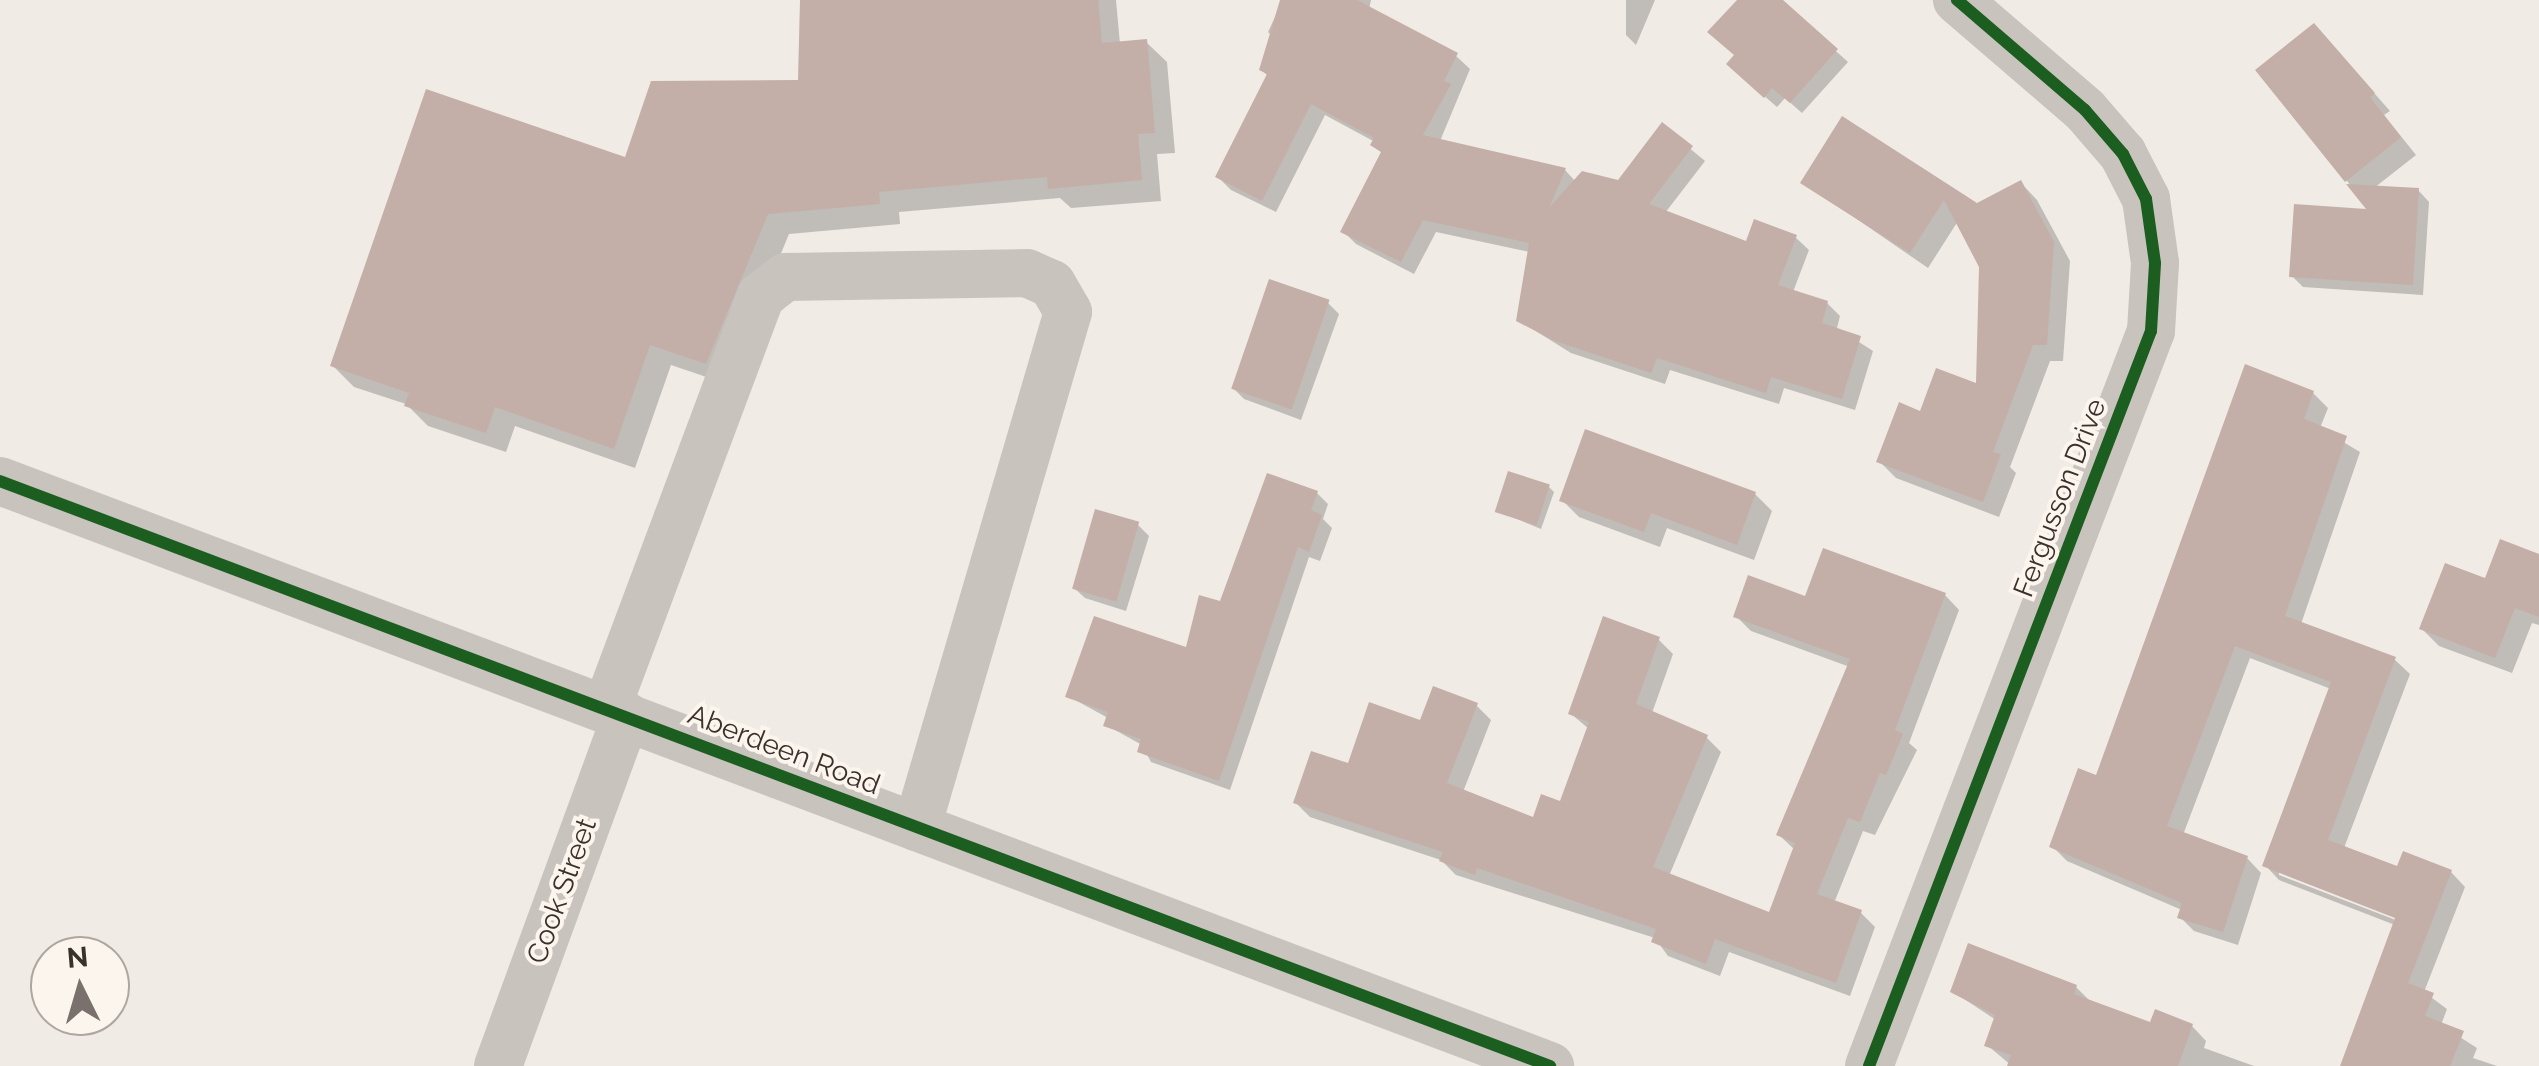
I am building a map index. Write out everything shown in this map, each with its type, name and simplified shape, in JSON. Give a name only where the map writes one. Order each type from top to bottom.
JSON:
[{"type":"street","name":"Fergusson Drive","points":[[1869,1066],[2151,332],[2155,264],[2146,199],[2123,154],[2085,110],[1957,0]]},
{"type":"street","name":"Cook Street","points":[[498,1066],[761,296],[785,277],[1027,273],[1052,284],[1068,312],[917,827]]},
{"type":"street","name":"Aberdeen Road","points":[[0,481],[1550,1066]]},
{"type":"building","points":[[800,0],[1098,0],[1102,43],[1147,39],[1155,133],[1138,134],[1142,180],[1048,189],[1047,177],[879,192],[880,204],[768,214],[706,364],[650,345],[614,449],[495,407],[486,433],[404,406],[409,393],[330,366],[426,89],[625,157],[651,81],[798,80]]},
{"type":"building","points":[[1280,0],[1357,0],[1458,53],[1444,81],[1451,84],[1423,135],[1566,168],[1549,208],[1582,171],[1618,180],[1662,122],[1693,146],[1649,204],[1746,241],[1754,219],[1797,235],[1778,285],[1828,301],[1822,323],[1861,336],[1842,399],[1771,377],[1766,393],[1657,358],[1651,373],[1555,341],[1516,321],[1529,243],[1423,220],[1401,262],[1340,232],[1381,152],[1370,145],[1374,138],[1311,104],[1262,201],[1215,177],[1267,74],[1259,70]]},
{"type":"building","points":[[1737,0],[1783,0],[1838,49],[1790,103],[1772,88],[1764,98],[1726,64],[1734,55],[1707,32]]},
{"type":"building","points":[[2314,23],[2375,93],[2370,97],[2401,137],[2345,182],[2255,70]]},
{"type":"building","points":[[1842,116],[1977,203],[2021,180],[2054,242],[2047,345],[2033,345],[1993,452],[2001,454],[1983,502],[1876,462],[1899,402],[1920,411],[1936,368],[1976,383],[1979,267],[1944,200],[1910,253],[1800,183]]},
{"type":"building","points":[[2346,184],[2419,188],[2413,285],[2289,277],[2294,204],[2366,209]]},
{"type":"building","points":[[1269,279],[1330,300],[1292,410],[1231,389]]},
{"type":"building","points":[[2245,364],[2314,391],[2304,419],[2347,436],[2285,616],[2396,657],[2328,840],[2397,866],[2403,851],[2452,870],[2408,983],[2434,993],[2425,1016],[2464,1031],[2450,1066],[2340,1066],[2395,918],[2262,866],[2331,682],[2235,646],[2167,826],[2248,856],[2223,932],[2177,918],[2182,903],[2049,847],[2078,768],[2096,775]]},
{"type":"building","points":[[1585,429],[1756,492],[1737,545],[1651,513],[1644,532],[1559,501]]},
{"type":"building","points":[[1508,471],[1550,485],[1537,525],[1495,512]]},
{"type":"building","points":[[1267,473],[1318,491],[1311,510],[1322,515],[1309,552],[1298,547],[1219,781],[1137,752],[1141,739],[1103,726],[1108,712],[1065,697],[1094,616],[1186,647],[1199,595],[1220,601]]},
{"type":"building","points":[[1095,509],[1139,522],[1116,601],[1072,589]]},
{"type":"building","points":[[2500,539],[2539,554],[2539,617],[2515,608],[2495,658],[2419,629],[2445,563],[2485,578]]},
{"type":"building","points":[[1823,548],[1946,593],[1895,730],[1903,734],[1886,775],[1880,773],[1860,822],[1848,818],[1817,894],[1862,910],[1836,983],[1715,939],[1706,964],[1651,942],[1656,929],[1477,868],[1475,875],[1439,861],[1443,852],[1293,803],[1311,751],[1348,763],[1369,702],[1420,720],[1433,686],[1478,703],[1447,783],[1533,817],[1541,794],[1560,801],[1589,722],[1568,714],[1603,616],[1660,637],[1636,704],[1708,735],[1653,867],[1769,912],[1795,843],[1776,835],[1850,659],[1733,617],[1748,575],[1805,596]]},
{"type":"building","points":[[1968,943],[2077,985],[2074,994],[2150,1022],[2155,1009],[2193,1024],[2178,1066],[2007,1066],[2011,1055],[1984,1046],[1995,1015],[1950,992]]},
{"type":"cycle path","points":[[1869,1066],[2151,331],[2155,263],[2146,199],[2123,154],[2085,110],[1957,0]]},
{"type":"cycle path","points":[[0,481],[1550,1066]]}]
